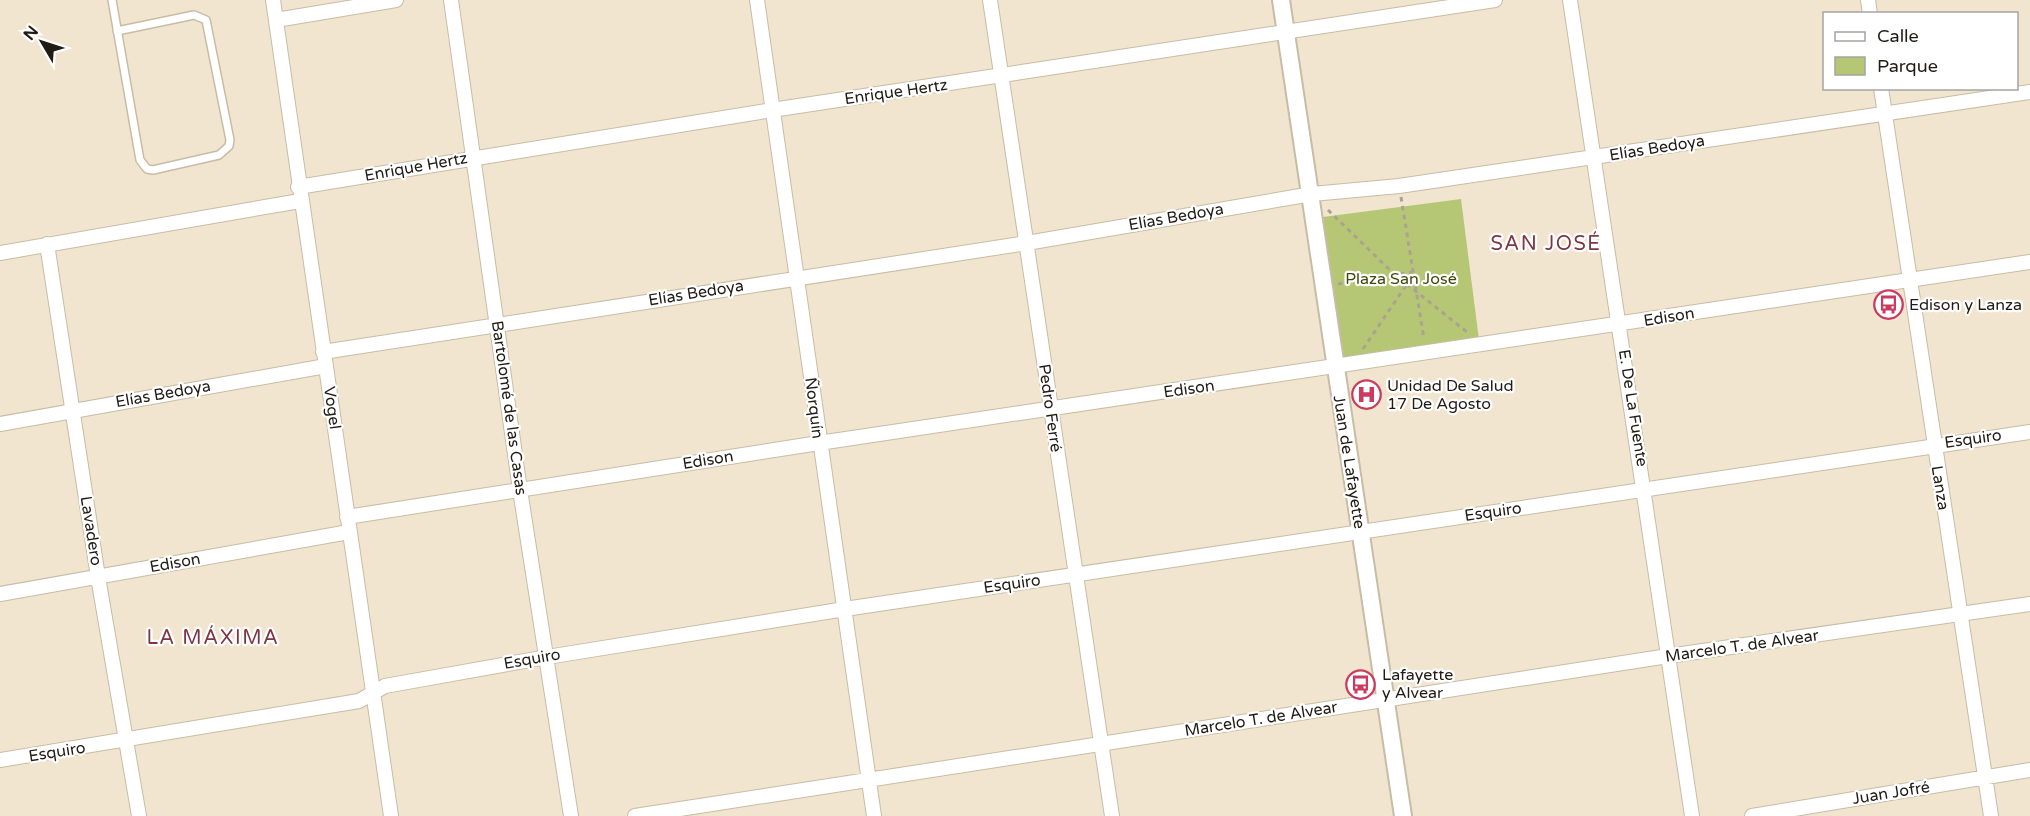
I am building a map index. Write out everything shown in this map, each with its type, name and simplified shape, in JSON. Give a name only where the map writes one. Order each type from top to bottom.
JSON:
[{"type":"street","name":"Vogel","points":[[273,0],[300,201],[391,816]]},
{"type":"street","points":[[276,20],[396,0]]},
{"type":"street","name":"Bartolomé de las Casas","points":[[451,0],[520,490],[571,816]]},
{"type":"street","name":"Ñorquín","points":[[757,0],[874,816]]},
{"type":"street","name":"Pedro Ferré","points":[[990,0],[1112,816]]},
{"type":"street","name":"Juan de Lafayette","points":[[1281,0],[1325,286],[1344,366],[1360,532],[1403,816]]},
{"type":"street","name":"Enrique Hertz","points":[[298,187],[772,110],[1495,0]]},
{"type":"street","name":"E. De La Fuente","points":[[1570,0],[1692,816]]},
{"type":"street","name":"Lanza","points":[[1881,90],[1933,445],[1992,816]]},
{"type":"street","name":"Elías Bedoya","points":[[323,352],[1027,243],[1312,194],[1400,186],[2030,92]]},
{"type":"street","points":[[0,253],[300,201]]},
{"type":"street","name":"Lavadero","points":[[47,244],[98,577],[139,816]]},
{"type":"street","name":"Edison","points":[[347,517],[819,443],[2030,262]]},
{"type":"street","name":"Elías Bedoya","points":[[0,424],[326,366]]},
{"type":"street","name":"Esquiro","points":[[0,760],[359,701],[385,686],[547,657],[845,609],[2030,432]]},
{"type":"street","name":"Edison","points":[[0,594],[349,532]]},
{"type":"street","name":"Marcelo T. de Alvear","points":[[635,816],[1668,656],[2030,604]]},
{"type":"street","name":"Juan Jofré","points":[[1752,816],[2030,770]]},
{"type":"lane","points":[[112,0],[117,31],[140,160],[143,166],[153,170],[219,155],[225,151],[230,140],[206,20],[195,15],[117,31]]},
{"type":"path","points":[[1400,186],[1427,353]]},
{"type":"path","points":[[1312,194],[1394,274],[1482,345]]},
{"type":"path","points":[[1325,286],[1413,272]]},
{"type":"path","points":[[1344,366],[1407,284]]},
{"type":"green space","name":"Plaza San José","points":[[1461,199],[1479,340],[1341,358],[1323,217]]},
{"type":"place","name":"Edison y Lanza","points":[[1888,305]]},
{"type":"place","name":"Unidad De Salud 17 De Agosto","points":[[1366,395]]},
{"type":"place","name":"Lafayette y Alvear","points":[[1361,684]]},
{"type":"district","name":"SAN JOSÉ","points":[[1546,244]]},
{"type":"district","name":"LA MÁXIMA","points":[[213,638]]}]
